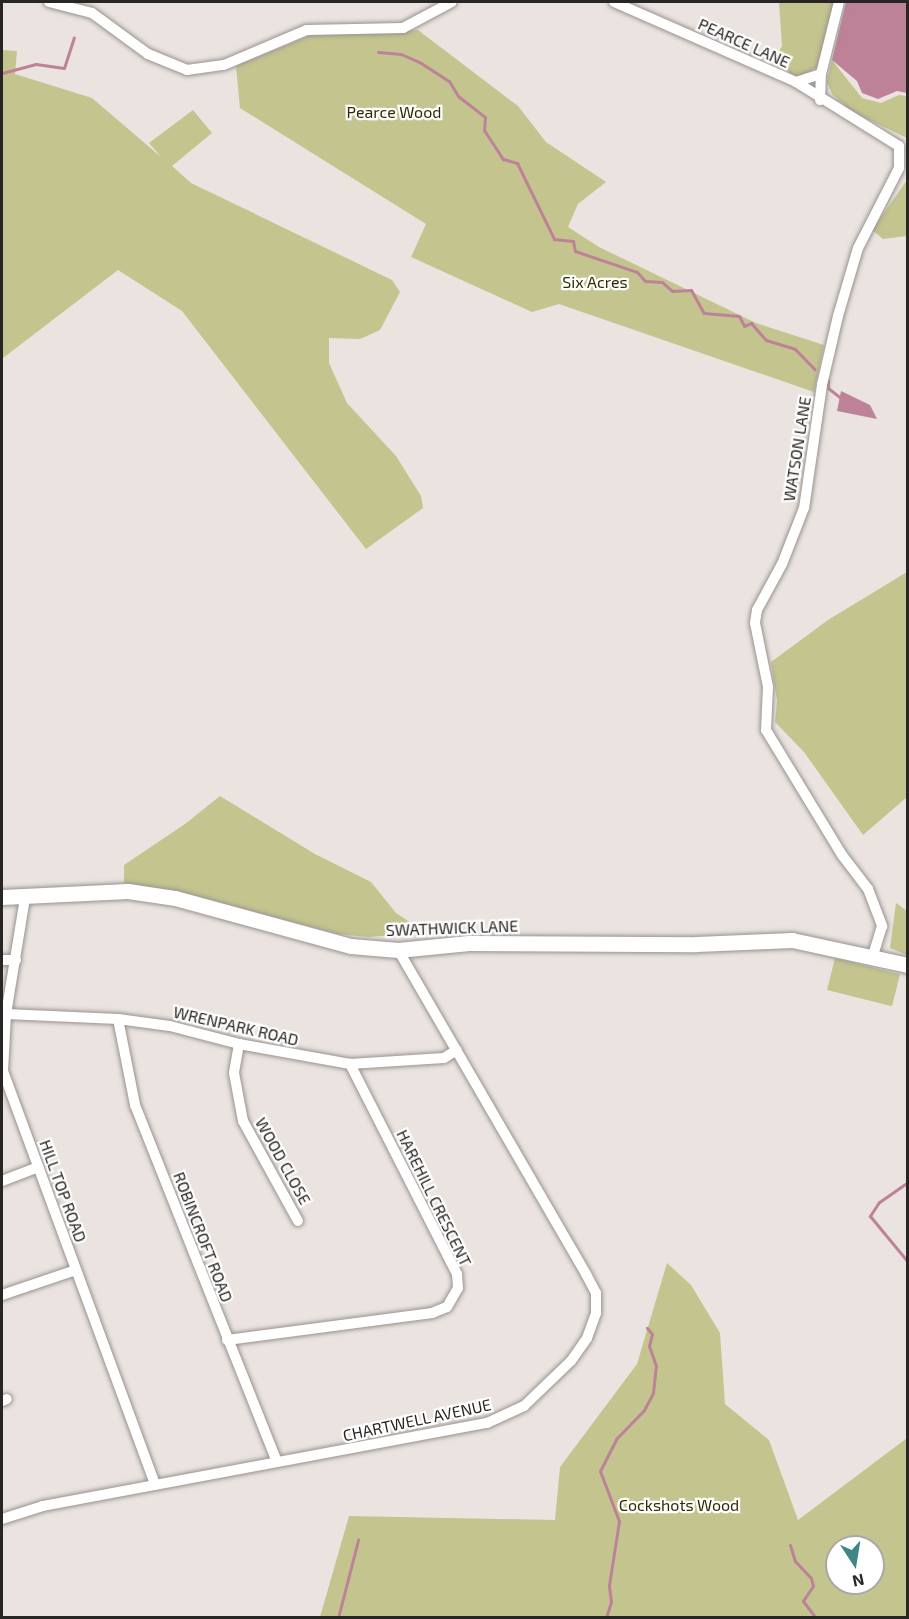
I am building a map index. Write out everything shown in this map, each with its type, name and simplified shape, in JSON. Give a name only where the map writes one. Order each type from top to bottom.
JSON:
[{"type":"street","points":[[49,2],[92,13],[148,54],[187,70],[224,65],[307,30],[403,28],[452,2]]},
{"type":"street","name":"PEARCE LANE","points":[[614,2],[796,82]]},
{"type":"street","points":[[820,99],[821,74],[839,2]]},
{"type":"street","points":[[796,82],[821,74]]},
{"type":"street","name":"WATSON LANE","points":[[796,82],[899,146],[899,168],[858,248],[822,385],[804,508],[782,564],[757,610],[755,623],[768,687],[766,730],[842,855],[872,896],[882,926],[873,955]]},
{"type":"street","name":"SWATHWICK LANE","points":[[2,897],[25,898],[128,891],[175,898],[351,946],[398,950],[469,943],[696,944],[792,940],[873,955],[908,965]]},
{"type":"street","name":"HILL TOP ROAD","points":[[25,898],[6,1014],[3,1071],[155,1485]]},
{"type":"street","name":"CHARTWELL AVENUE","points":[[2,1519],[43,1506],[277,1462],[389,1444],[509,1415],[546,1387],[587,1338],[596,1313],[596,1293],[398,950]]},
{"type":"street","points":[[2,960],[16,960]]},
{"type":"street","name":"WRENPARK ROAD","points":[[6,1014],[118,1019],[170,1026],[239,1044],[350,1064],[444,1058],[457,1050]]},
{"type":"street","name":"ROBINCROFT ROAD","points":[[118,1019],[135,1105],[277,1462]]},
{"type":"street","name":"WOOD CLOSE","points":[[239,1044],[234,1073],[243,1121],[298,1221]]},
{"type":"street","name":"HAREHILL CRESCENT","points":[[227,1340],[432,1313],[447,1306],[458,1288],[458,1274],[350,1064]]},
{"type":"street","points":[[2,1180],[38,1167]]},
{"type":"street","points":[[2,1295],[76,1270]]},
{"type":"green space","points":[[779,2],[835,2],[818,67],[797,78],[773,61],[782,46]]},
{"type":"green space","name":"Pearce Wood","points":[[418,30],[518,106],[546,142],[606,182],[578,204],[568,227],[599,247],[756,323],[824,345],[814,392],[559,304],[532,312],[411,257],[426,224],[240,108],[236,66],[314,34]]},
{"type":"green space","points":[[2,50],[17,51],[15,74],[92,98],[161,157],[149,143],[193,110],[212,133],[172,166],[191,183],[392,280],[400,292],[380,330],[360,339],[329,338],[329,363],[347,403],[396,456],[421,496],[423,508],[366,549],[182,311],[118,270],[3,358]]},
{"type":"green space","points":[[832,60],[862,98],[881,103],[899,95],[907,96],[907,138],[851,111],[832,94],[827,82]]},
{"type":"green space","points":[[907,180],[907,236],[883,239],[872,230]]},
{"type":"green space","points":[[907,572],[907,797],[863,835],[804,752],[775,722],[777,701],[771,662],[828,620]]},
{"type":"green space","points":[[220,796],[315,854],[371,882],[396,913],[426,933],[368,937],[338,934],[178,891],[124,883],[124,865],[185,824]]},
{"type":"green space","points":[[896,903],[907,911],[907,955],[890,948]]},
{"type":"green space","points":[[835,958],[900,974],[892,1006],[827,990]]},
{"type":"green space","name":"Cockshots Wood","points":[[667,1263],[691,1285],[720,1333],[725,1404],[769,1440],[798,1520],[907,1438],[907,1617],[320,1617],[349,1516],[555,1520],[560,1467],[637,1364]]},
{"type":"shaded area","points":[[846,2],[907,2],[907,93],[897,91],[878,99],[862,93],[857,81],[832,60]]},
{"type":"shaded area","points":[[841,391],[870,405],[877,419],[837,411]]},
{"type":"waterway","points":[[2,73],[36,64],[64,68],[74,38]]},
{"type":"waterway","points":[[378,52],[401,54],[421,63],[449,81],[458,96],[485,117],[484,130],[503,159],[517,163],[554,239],[573,241],[575,251],[637,272],[645,281],[662,282],[672,291],[691,290],[704,313],[739,316],[744,326],[751,323],[766,340],[795,349],[814,369]]},
{"type":"waterway","points":[[828,380],[828,388],[841,398]]},
{"type":"waterway","points":[[908,1182],[879,1202],[870,1216],[908,1262]]},
{"type":"waterway","points":[[606,1618],[611,1602],[609,1585],[619,1521],[600,1471],[617,1438],[644,1410],[653,1393],[656,1366],[649,1346],[652,1334],[647,1328]]},
{"type":"waterway","points":[[338,1618],[358,1540]]},
{"type":"waterway","points":[[790,1545],[795,1561],[811,1578],[813,1586],[803,1601],[816,1618]]},
{"type":"park label","name":"Six Acres","points":[[595,282]]}]
